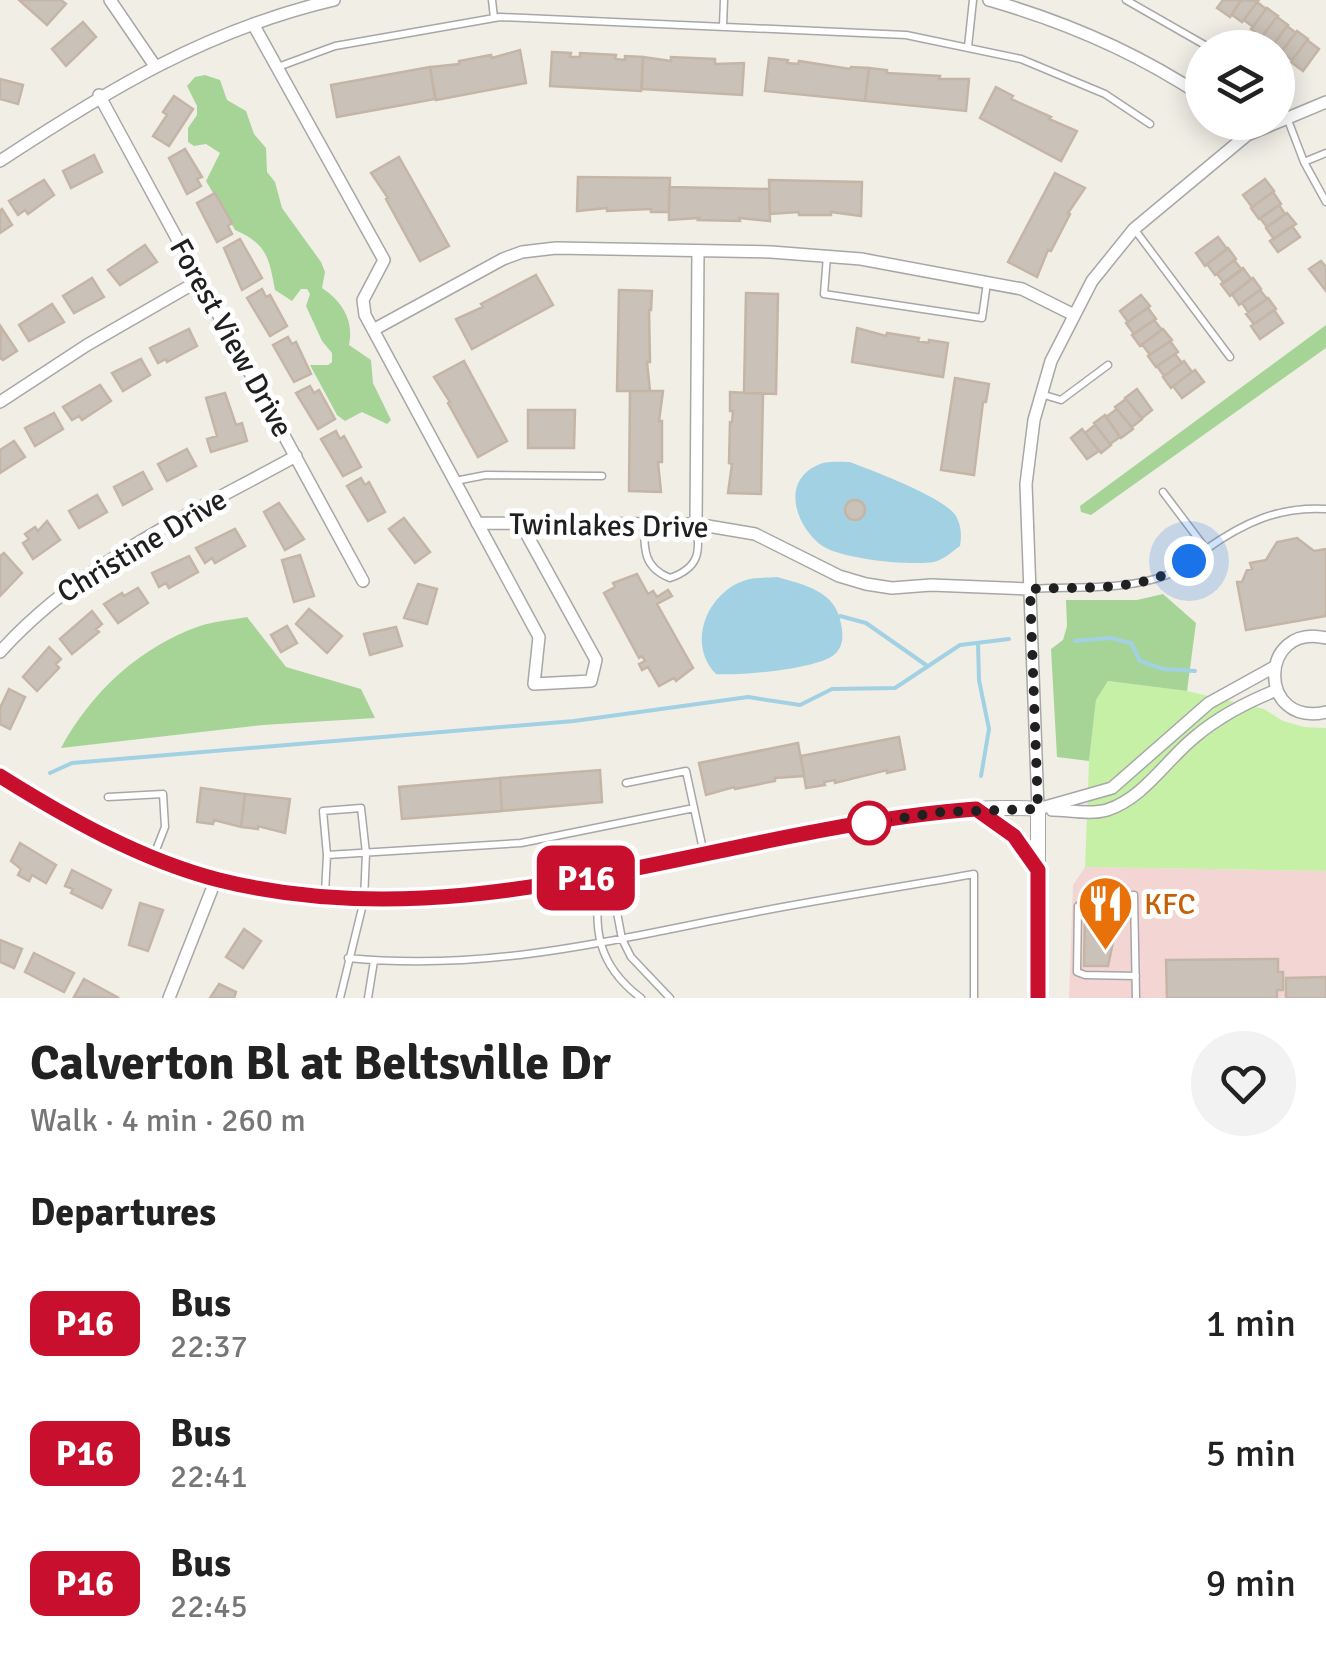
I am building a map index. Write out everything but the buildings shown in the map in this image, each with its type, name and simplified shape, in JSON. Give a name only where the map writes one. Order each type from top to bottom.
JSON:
[{"type":"street","points":[[110,0],[155,66]]},
{"type":"street","points":[[0,161],[99,95],[155,66],[254,24],[334,0]]},
{"type":"street","points":[[989,0],[1080,30],[1154,64],[1185,85]]},
{"type":"street","points":[[254,24],[384,260],[363,300],[365,316],[539,638],[534,684],[592,681],[596,660],[521,524]]},
{"type":"street","name":"Forest View Drive","points":[[99,95],[364,581]]},
{"type":"street","points":[[1295,115],[1326,102]]},
{"type":"street","points":[[1038,998],[1038,809],[1027,468],[1040,394],[1072,314],[1092,281],[1134,229],[1240,140]]},
{"type":"street","points":[[372,330],[503,259],[556,248],[827,255],[988,280],[1022,289],[1072,314]]},
{"type":"street","points":[[696,524],[698,251]]},
{"type":"street","points":[[0,402],[198,281]]},
{"type":"street","name":"Christine Drive","points":[[0,652],[78,580],[296,456]]},
{"type":"street","name":"Twinlakes Drive","points":[[476,523],[696,524],[755,534],[839,576],[866,584],[892,588],[931,585],[1030,589]]},
{"type":"street","points":[[1038,809],[1112,788],[1208,703],[1274,668],[1286,646],[1312,636],[1326,638]]},
{"type":"street","points":[[1274,668],[1277,690],[1288,706],[1307,714],[1326,712]]},
{"type":"street","points":[[0,776],[74,820],[216,879],[324,898],[483,895],[886,820],[976,809],[1101,812],[1138,792],[1169,760],[1219,719],[1277,690]]},
{"type":"street","points":[[1156,746],[1169,760]]},
{"type":"street","points":[[976,809],[1014,836],[1038,870]]},
{"type":"street","points":[[168,998],[216,879]]},
{"type":"lane","points":[[492,0],[494,18]]},
{"type":"lane","points":[[723,26],[724,0]]},
{"type":"lane","points":[[968,47],[973,0]]},
{"type":"lane","points":[[1126,0],[1185,34]]},
{"type":"lane","points":[[277,67],[335,46],[494,18],[906,35],[1021,59],[1088,87],[1150,124]]},
{"type":"lane","points":[[1295,136],[1304,162],[1326,202]]},
{"type":"lane","points":[[1304,162],[1326,153]]},
{"type":"lane","points":[[1134,229],[1230,357]]},
{"type":"lane","points":[[827,255],[824,294],[982,318],[988,280]]},
{"type":"lane","points":[[1040,394],[1061,400],[1108,365]]},
{"type":"lane","points":[[454,482],[486,475],[602,476]]},
{"type":"lane","points":[[1163,492],[1206,549]]},
{"type":"lane","points":[[1030,589],[1143,584],[1172,574],[1264,515],[1303,508],[1326,509]]},
{"type":"lane","points":[[644,524],[644,550],[649,563],[670,578],[683,574],[696,561],[700,547],[696,524]]},
{"type":"lane","points":[[626,783],[686,771],[704,855]]},
{"type":"lane","points":[[108,797],[163,794],[165,827],[154,856]]},
{"type":"lane","points":[[324,898],[324,811],[361,808],[366,853],[364,900],[340,998]]},
{"type":"lane","points":[[327,855],[521,842],[694,808]]},
{"type":"lane","points":[[348,958],[465,962],[601,943],[974,874],[974,998]]},
{"type":"lane","points":[[602,875],[615,902],[622,938],[638,966],[670,998]]},
{"type":"lane","points":[[602,875],[596,906],[601,943],[615,976],[641,998]]},
{"type":"lane","points":[[1136,976],[1085,976],[1077,972],[1078,906],[1088,898],[1134,896],[1136,976],[1136,998]]},
{"type":"lane","points":[[368,998],[374,961]]},
{"type":"shaded area","points":[[1085,867],[1326,871],[1326,998],[1069,998],[1073,885]]},
{"type":"green space","points":[[205,75],[220,80],[227,100],[246,111],[254,134],[266,148],[267,172],[275,182],[282,208],[321,262],[325,272],[322,288],[345,313],[350,328],[349,345],[371,360],[373,383],[391,420],[387,424],[362,412],[345,421],[337,415],[310,365],[328,365],[332,353],[306,306],[310,294],[301,289],[292,301],[275,290],[265,253],[235,230],[206,181],[220,153],[206,144],[194,146],[188,142],[188,128],[197,115],[197,106],[187,86],[195,77]]},
{"type":"green space","points":[[1326,325],[1326,348],[1091,515],[1081,512],[1080,506]]},
{"type":"green space","points":[[1163,594],[1196,623],[1187,691],[1108,681],[1096,700],[1089,761],[1057,757],[1051,649],[1063,640],[1066,600],[1137,600]]},
{"type":"green space","points":[[247,617],[286,667],[361,689],[375,718],[263,725],[61,748],[87,708],[138,659],[200,626]]},
{"type":"green space","points":[[1108,681],[1187,691],[1264,709],[1283,721],[1304,727],[1326,728],[1326,871],[1085,867],[1096,700]]},
{"type":"water","points":[[850,462],[907,485],[949,509],[959,523],[960,546],[937,561],[909,563],[859,558],[821,545],[804,526],[796,491],[807,471],[820,464]]},
{"type":"water","points":[[777,577],[818,591],[833,604],[842,631],[839,650],[828,659],[798,667],[716,674],[703,648],[702,634],[711,607],[732,586],[750,579]]},
{"type":"waterway","points":[[840,616],[866,623],[926,665]]},
{"type":"waterway","points":[[1075,641],[1110,638],[1131,643],[1140,661],[1163,669],[1195,671]]},
{"type":"waterway","points":[[50,773],[72,763],[574,721],[748,697],[800,705],[832,689],[895,688],[960,645],[1009,639]]},
{"type":"waterway","points":[[978,643],[979,680],[989,729],[981,776]]},
{"type":"bus line","name":"P16","points":[[0,776],[74,820],[131,847],[216,879],[286,894],[364,900],[483,895],[886,820],[976,809],[1014,836],[1038,870],[1038,998]]},
{"type":"place","name":"KFC","points":[[1105,953]]},
{"type":"route","points":[[869,823],[942,812],[1038,809],[1030,589],[1143,584],[1172,574],[1189,561]]}]
